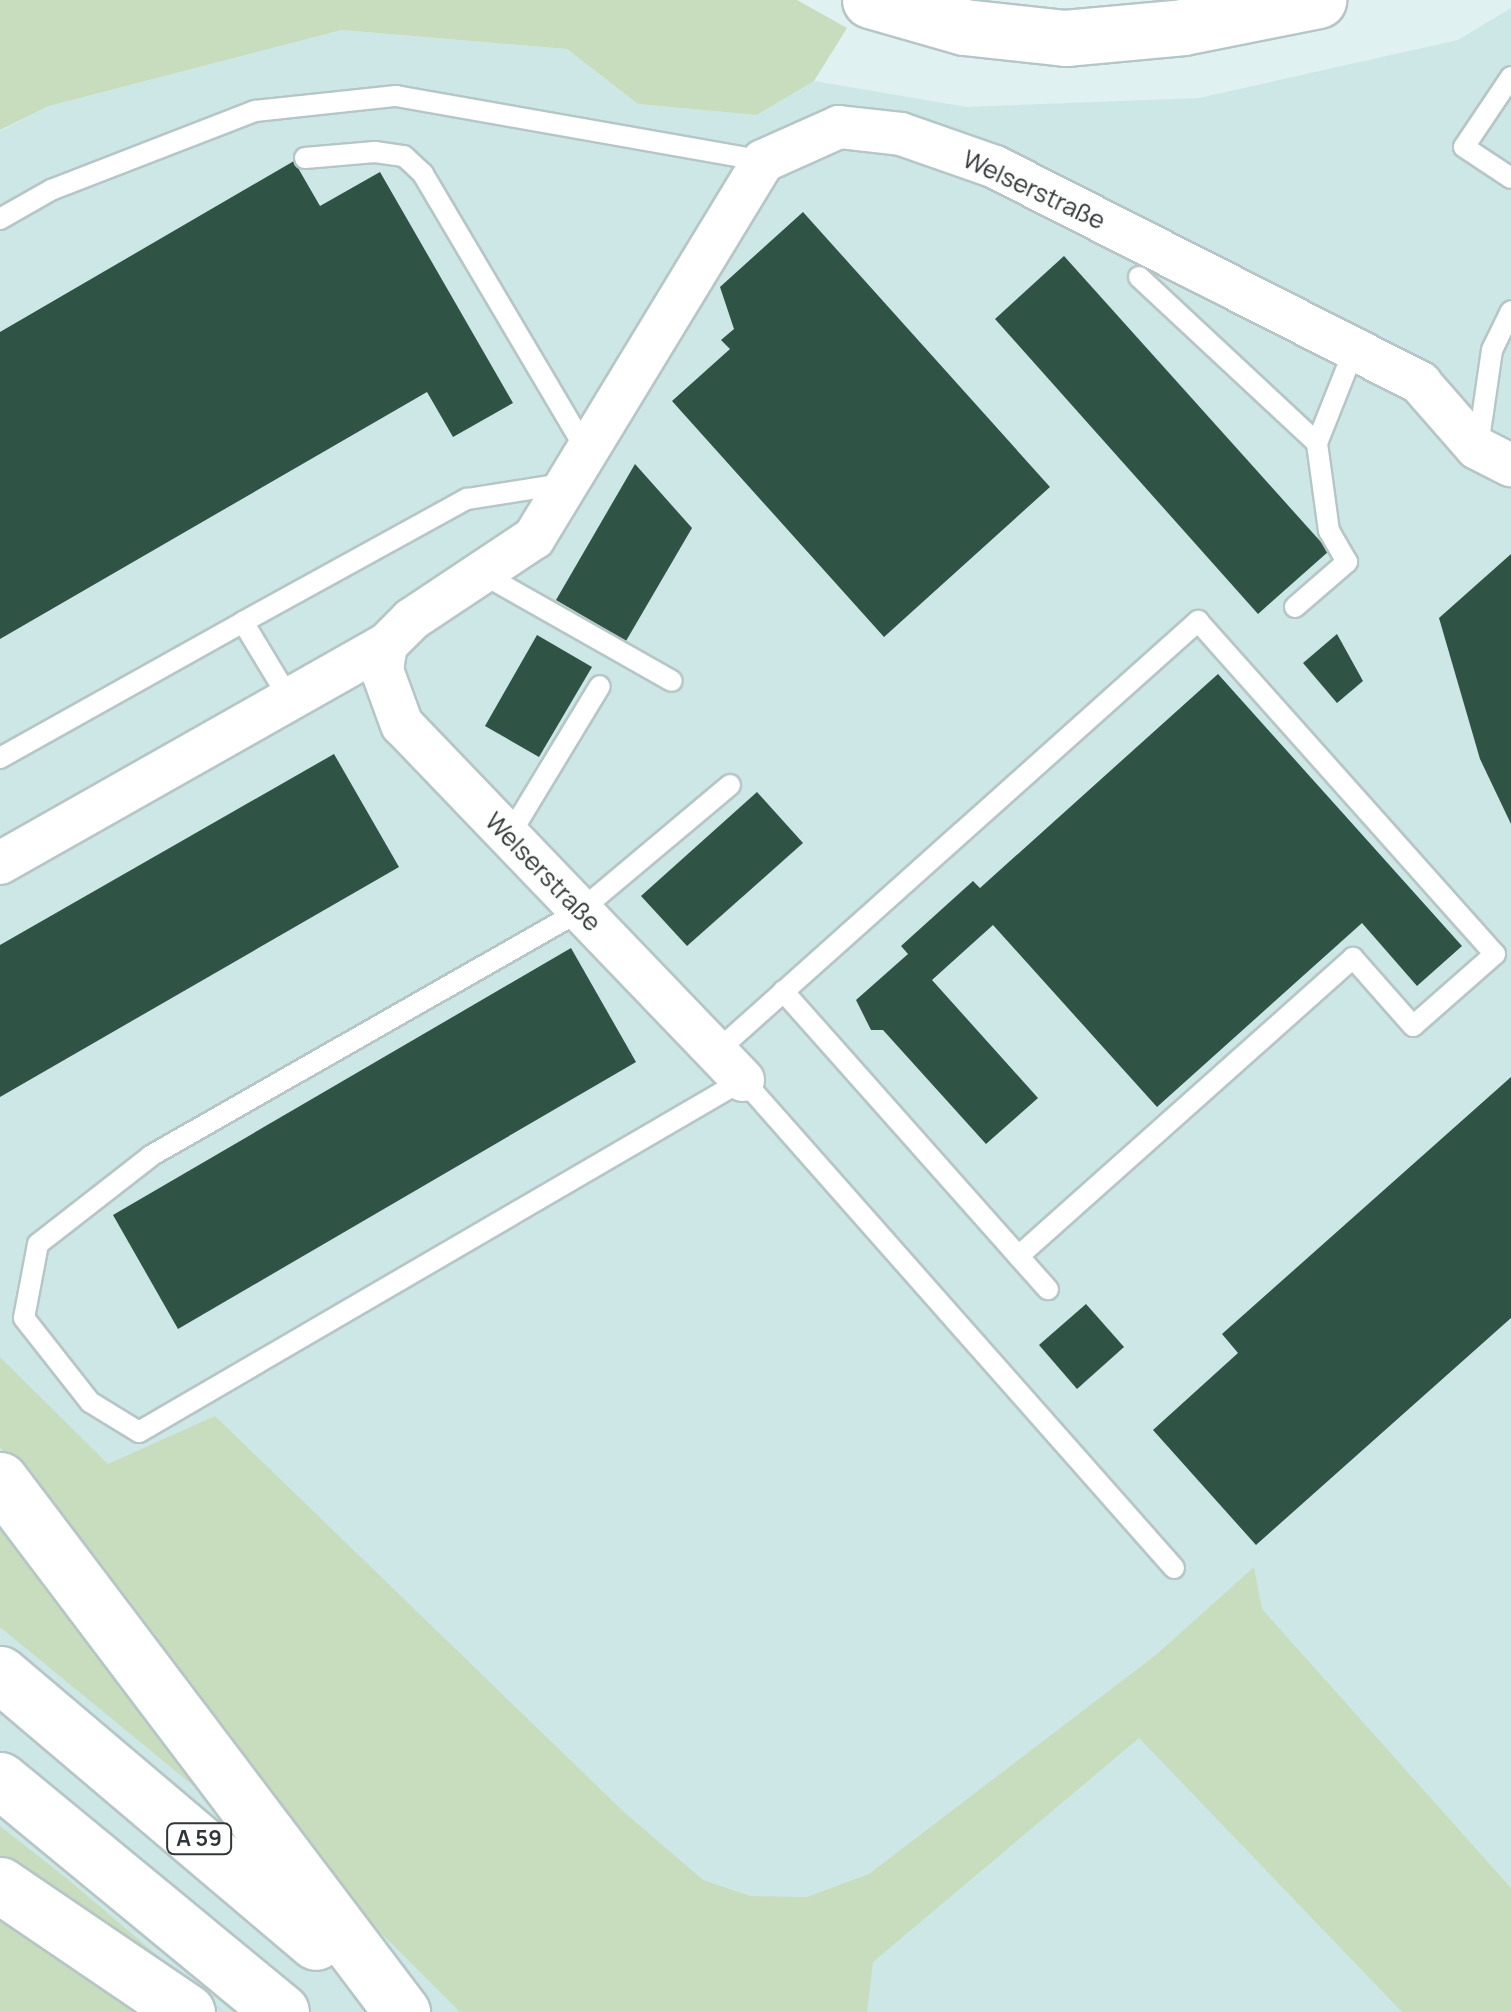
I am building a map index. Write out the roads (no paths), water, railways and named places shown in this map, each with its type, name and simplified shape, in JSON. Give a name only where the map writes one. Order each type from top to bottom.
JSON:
[{"type":"highway","points":[[870,0],[964,27],[1065,38],[1184,27],[1318,0]]},
{"type":"highway","points":[[0,1480],[402,2012]]},
{"type":"highway","name":"A 59","points":[[0,1674],[392,2012]]},
{"type":"highway","points":[[0,1780],[281,2012]]},
{"type":"highway","points":[[0,1885],[187,2012]]},
{"type":"street","name":"Welserstraße","points":[[763,161],[839,127],[900,134],[995,167],[1420,383],[1494,456]]},
{"type":"street","points":[[0,863],[386,645],[534,538],[763,161]]},
{"type":"street","name":"Welserstraße","points":[[386,645],[382,670],[402,726],[730,1066]]},
{"type":"lane","points":[[1511,77],[1464,147],[1511,178]]},
{"type":"lane","points":[[0,219],[50,190],[254,111],[396,96],[763,161]]},
{"type":"lane","points":[[0,758],[466,499],[576,467],[422,174],[404,156],[375,152],[305,158]]},
{"type":"lane","points":[[1139,277],[1317,443]]},
{"type":"lane","points":[[1494,456],[1492,350],[1511,311]]},
{"type":"lane","points":[[1295,606],[1347,562],[1330,531],[1317,443],[1354,350]]},
{"type":"lane","points":[[481,573],[672,681]]},
{"type":"lane","points":[[730,786],[580,911],[151,1156],[38,1244],[24,1318],[90,1402],[139,1432],[730,1066],[784,992],[1198,621],[1495,954],[1413,1026],[1353,958],[1019,1256]]},
{"type":"lane","points":[[242,622],[290,700]]},
{"type":"lane","points":[[509,836],[600,686]]},
{"type":"lane","points":[[784,992],[1048,1289]]},
{"type":"lane","points":[[730,1066],[1174,1568]]}]
